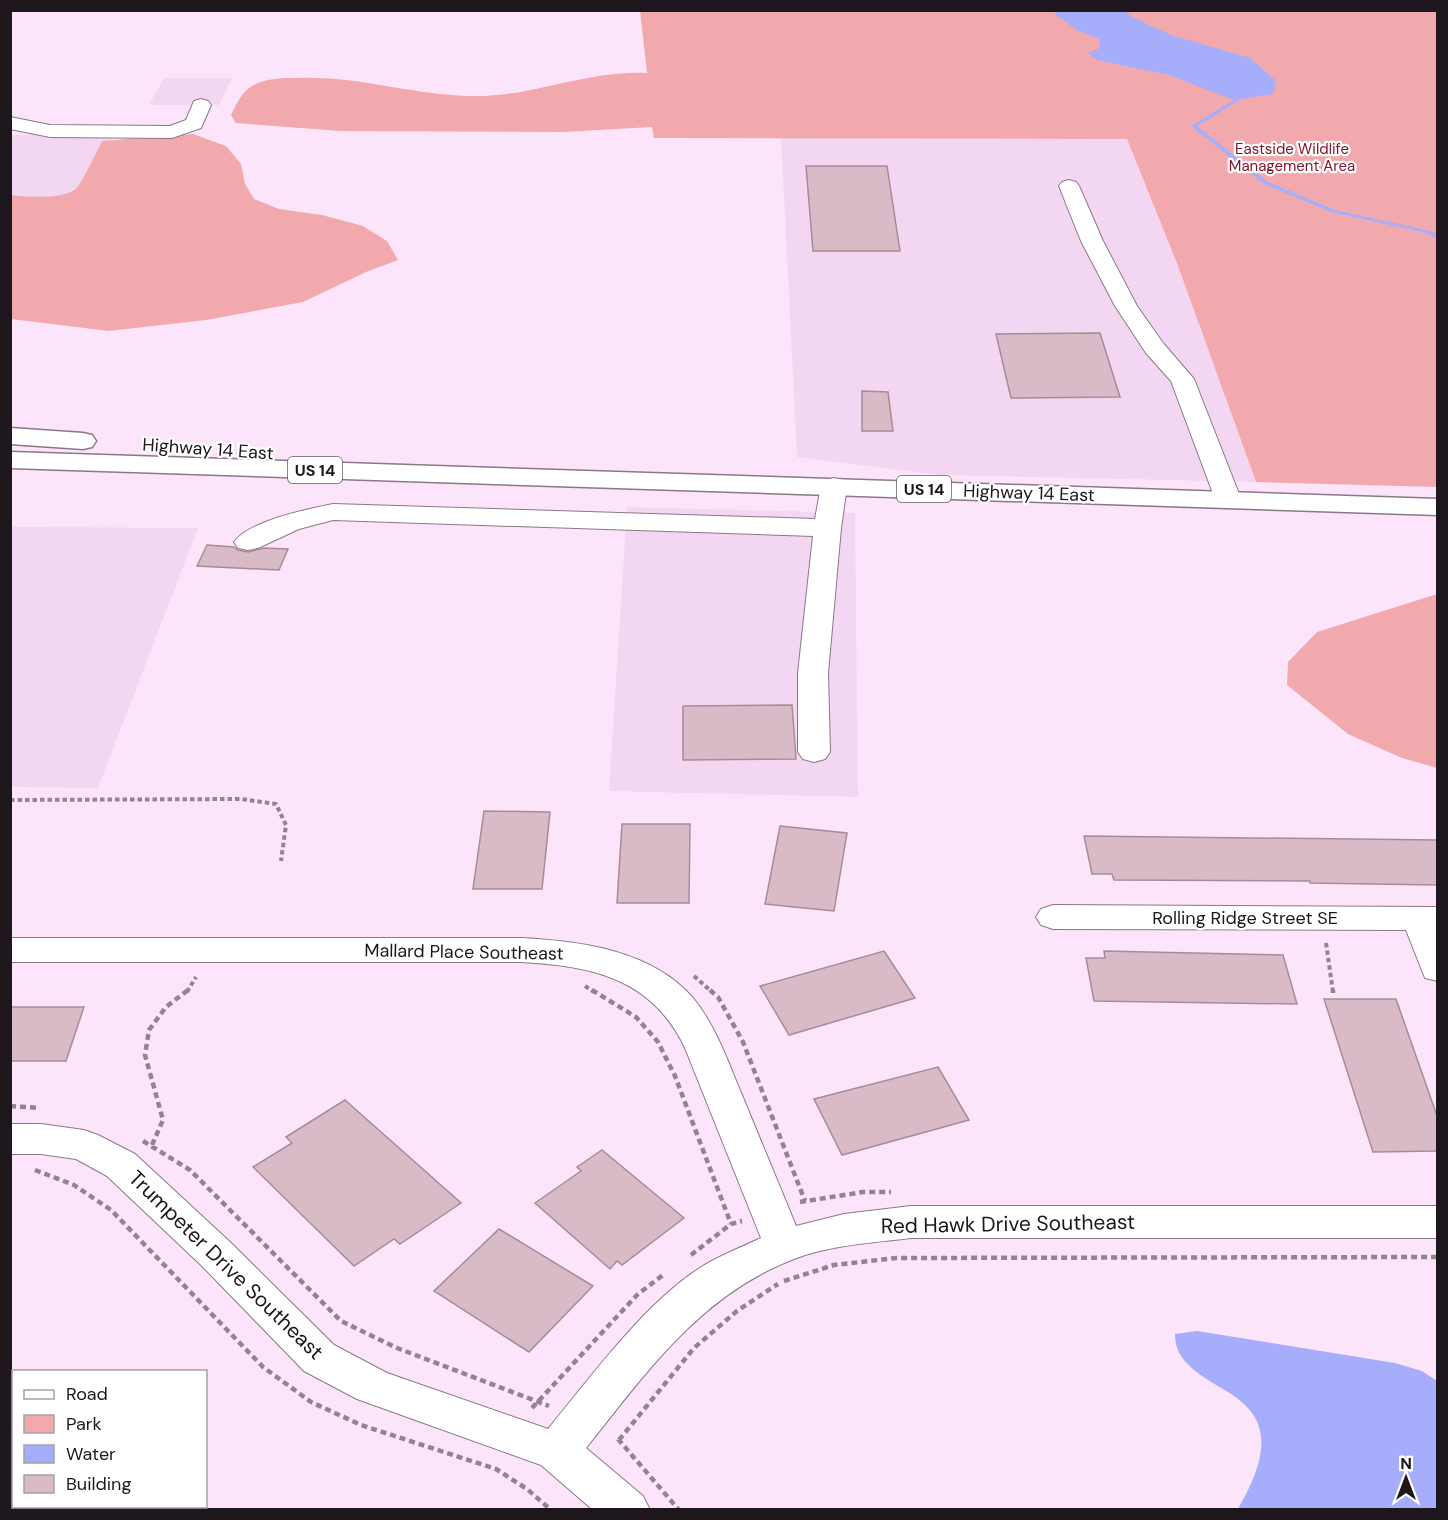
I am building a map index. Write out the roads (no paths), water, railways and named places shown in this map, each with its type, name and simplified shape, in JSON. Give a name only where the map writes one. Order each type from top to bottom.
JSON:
[{"type":"main road","name":"Highway 14 East","points":[[10,436],[434,463],[620,478]]},
{"type":"main road","name":"Highway 14 East","points":[[10,460],[620,478],[1437,507]]},
{"type":"street","points":[[10,123],[50,131],[172,132],[194,124],[201,105]]},
{"type":"street","points":[[1069,186],[1092,241],[1126,306],[1154,348],[1182,380],[1228,499]]},
{"type":"street","points":[[814,752],[813,672],[827,528],[834,486]]},
{"type":"street","points":[[248,542],[274,528],[305,517],[333,512],[827,528]]},
{"type":"street","name":"Rolling Ridge Street SE","points":[[1053,917],[1428,919]]},
{"type":"street","points":[[1428,919],[1437,969]]},
{"type":"street","name":"Mallard Place Southeast","points":[[10,950],[521,950],[564,952],[606,962],[640,975],[671,997],[699,1035],[784,1245]]},
{"type":"street","name":"Trumpeter Drive Southeast","points":[[10,1139],[41,1139],[84,1145],[121,1165],[216,1254],[319,1358],[372,1386],[557,1451],[627,1509]]},
{"type":"street","name":"Red Hawk Drive Southeast","points":[[557,1451],[637,1353],[676,1312],[717,1278],[784,1245],[844,1230],[911,1222],[1437,1222]]},
{"type":"water","points":[[1055,11],[1127,11],[1130,16],[1171,35],[1250,58],[1276,81],[1273,94],[1234,100],[1169,75],[1097,60],[1088,53],[1100,48],[1099,39],[1077,30],[1056,15]]},
{"type":"water","points":[[1197,1331],[1395,1363],[1422,1371],[1437,1381],[1437,1509],[1238,1509],[1257,1470],[1260,1456],[1260,1429],[1254,1416],[1244,1404],[1200,1375],[1180,1354],[1175,1334]]},
{"type":"waterway","points":[[1244,96],[1194,126],[1266,183],[1333,211],[1429,232],[1438,238]]},
{"type":"park label","name":"Eastside Wildlife Management Area","points":[[1292,158]]}]
